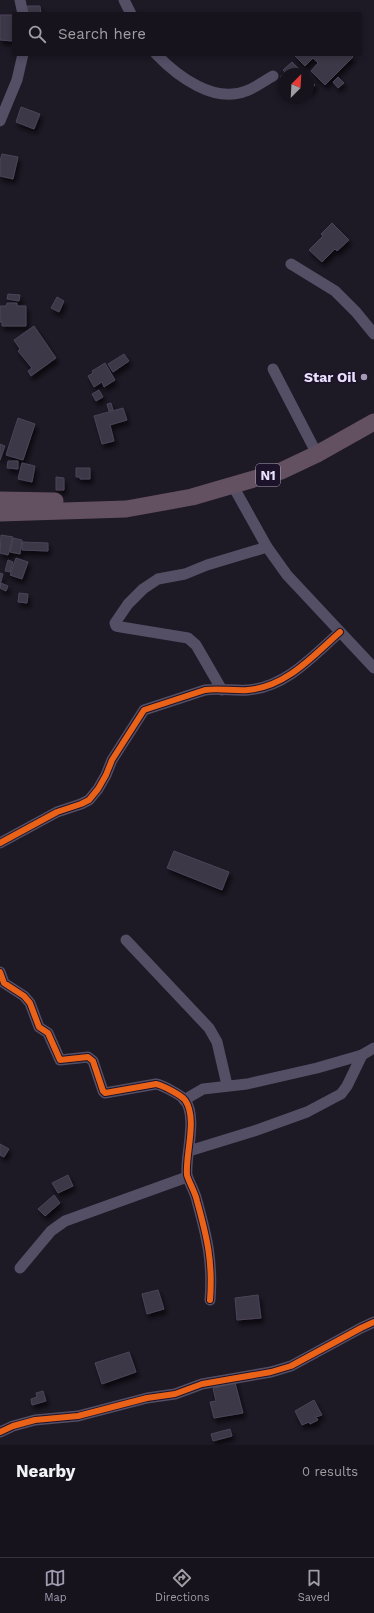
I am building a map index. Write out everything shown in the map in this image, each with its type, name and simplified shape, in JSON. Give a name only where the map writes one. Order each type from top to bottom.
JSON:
[{"type":"highway","name":"N1","points":[[0,513],[126,510],[153,503],[192,497],[281,471],[317,454],[374,422]]},
{"type":"highway","name":"N1","points":[[0,500],[153,503]]},
{"type":"street","points":[[20,0],[23,12]]},
{"type":"street","points":[[124,0],[130,12]]},
{"type":"street","points":[[0,121],[17,80],[23,56]]},
{"type":"street","points":[[158,56],[184,77],[202,88],[219,94],[246,92],[273,76]]},
{"type":"street","points":[[291,264],[335,291],[356,312],[374,334]]},
{"type":"street","points":[[273,369],[317,454]]},
{"type":"street","points":[[233,486],[267,547],[287,574],[374,668]]},
{"type":"street","points":[[222,690],[196,645],[188,638],[116,626],[115,623],[128,604],[142,589],[158,579],[185,574],[207,564],[267,547]]},
{"type":"street","points":[[0,843],[57,812],[89,800],[98,789],[112,760],[144,710],[213,688],[222,690],[249,690],[269,685],[294,673],[340,632]]},
{"type":"street","points":[[126,940],[209,1028],[217,1042],[227,1085]]},
{"type":"street","points":[[0,972],[4,983],[24,996],[30,1003],[39,1027],[48,1033],[60,1060],[88,1058],[93,1061],[103,1092],[105,1093],[156,1084],[184,1100],[191,1119],[187,1177],[195,1190],[208,1238],[212,1277],[210,1300]]},
{"type":"street","points":[[184,1100],[203,1089],[227,1085],[247,1084],[317,1068],[362,1055],[374,1048]]},
{"type":"street","points":[[189,1151],[307,1112],[341,1094],[347,1086],[362,1055]]},
{"type":"street","points":[[20,1268],[51,1231],[65,1221],[187,1177]]},
{"type":"street","points":[[0,1432],[13,1426],[35,1420],[78,1416],[148,1398],[175,1394],[202,1384],[292,1366],[374,1322]]},
{"type":"building","points":[[27,6],[40,6],[41,12],[27,12]]},
{"type":"building","points":[[0,15],[12,15],[12,41],[0,40]]},
{"type":"building","points":[[295,56],[353,57],[325,85],[314,74],[314,68],[318,63],[313,58],[305,66]]},
{"type":"building","points":[[292,62],[298,68],[285,68]]},
{"type":"building","points":[[338,77],[344,83],[338,88],[333,82]]},
{"type":"building","points":[[21,107],[40,114],[34,129],[16,122]]},
{"type":"building","points":[[2,154],[18,157],[13,179],[0,176],[0,161]]},
{"type":"building","points":[[332,223],[349,240],[337,251],[335,249],[322,262],[309,250],[323,236],[321,234]]},
{"type":"building","points":[[8,294],[20,295],[19,301],[7,299]]},
{"type":"building","points":[[57,297],[64,301],[59,312],[51,308]]},
{"type":"building","points":[[7,303],[17,303],[17,306],[26,306],[26,326],[2,326],[2,322],[0,322],[0,306],[6,306]]},
{"type":"building","points":[[34,326],[56,358],[31,376],[28,371],[32,368],[18,351],[20,349],[14,340]]},
{"type":"building","points":[[124,354],[129,361],[113,372],[108,364]]},
{"type":"building","points":[[105,363],[115,380],[104,387],[102,382],[94,387],[88,376],[93,373],[92,371]]},
{"type":"building","points":[[99,390],[103,397],[96,401],[92,394]]},
{"type":"building","points":[[111,403],[113,410],[109,411],[107,404]]},
{"type":"building","points":[[123,408],[127,420],[110,425],[114,441],[102,444],[94,416]]},
{"type":"building","points":[[18,418],[35,424],[23,460],[6,455]]},
{"type":"building","points":[[0,444],[5,446],[0,460]]},
{"type":"building","points":[[8,461],[18,461],[18,469],[7,468]]},
{"type":"building","points":[[22,463],[35,466],[32,482],[18,479]]},
{"type":"building","points":[[76,468],[90,468],[90,479],[80,479],[80,477],[76,477]]},
{"type":"building","points":[[56,477],[64,478],[64,490],[56,490]]},
{"type":"building","points":[[1,535],[13,537],[8,555],[0,553]]},
{"type":"building","points":[[13,538],[22,540],[20,554],[10,552]]},
{"type":"building","points":[[22,542],[48,543],[48,551],[22,550]]},
{"type":"building","points":[[16,558],[28,562],[22,579],[10,575]]},
{"type":"building","points":[[8,560],[13,562],[10,572],[5,571]]},
{"type":"building","points":[[0,573],[3,574],[0,585]]},
{"type":"building","points":[[1,583],[8,586],[6,591],[0,588]]},
{"type":"building","points":[[19,593],[28,594],[27,603],[18,602]]},
{"type":"building","points":[[174,851],[229,872],[222,890],[167,868]]},
{"type":"building","points":[[0,1144],[9,1149],[4,1157],[0,1155]]},
{"type":"building","points":[[68,1175],[73,1186],[58,1193],[52,1183]]},
{"type":"building","points":[[54,1195],[60,1203],[45,1216],[38,1209]]},
{"type":"building","points":[[158,1290],[164,1309],[147,1314],[142,1294]]},
{"type":"building","points":[[258,1295],[261,1318],[237,1320],[235,1298]]},
{"type":"building","points":[[129,1352],[136,1372],[102,1384],[95,1363]]},
{"type":"building","points":[[234,1379],[243,1413],[214,1418],[210,1402],[216,1401],[213,1388],[220,1387],[219,1383]]},
{"type":"building","points":[[43,1391],[46,1401],[32,1405],[31,1399],[37,1397],[36,1393]]},
{"type":"building","points":[[314,1400],[322,1415],[316,1417],[318,1420],[310,1424],[309,1422],[302,1425],[295,1411]]},
{"type":"building","points":[[230,1429],[232,1436],[213,1441],[211,1434]]},
{"type":"cycle path","points":[[0,843],[57,812],[89,800],[98,789],[112,760],[144,710],[205,690],[248,690],[262,688],[275,683],[298,669],[340,632]]},
{"type":"cycle path","points":[[0,972],[4,983],[24,996],[30,1003],[39,1027],[48,1033],[60,1060],[88,1057],[93,1061],[105,1093],[156,1084],[171,1090],[185,1100],[191,1116],[187,1175],[196,1198],[204,1226],[210,1261],[210,1300]]},
{"type":"cycle path","points":[[0,1432],[13,1426],[35,1420],[78,1416],[147,1398],[175,1394],[202,1384],[271,1372],[291,1366],[374,1322]]},
{"type":"place","name":"Star Oil","points":[[364,377]]}]
